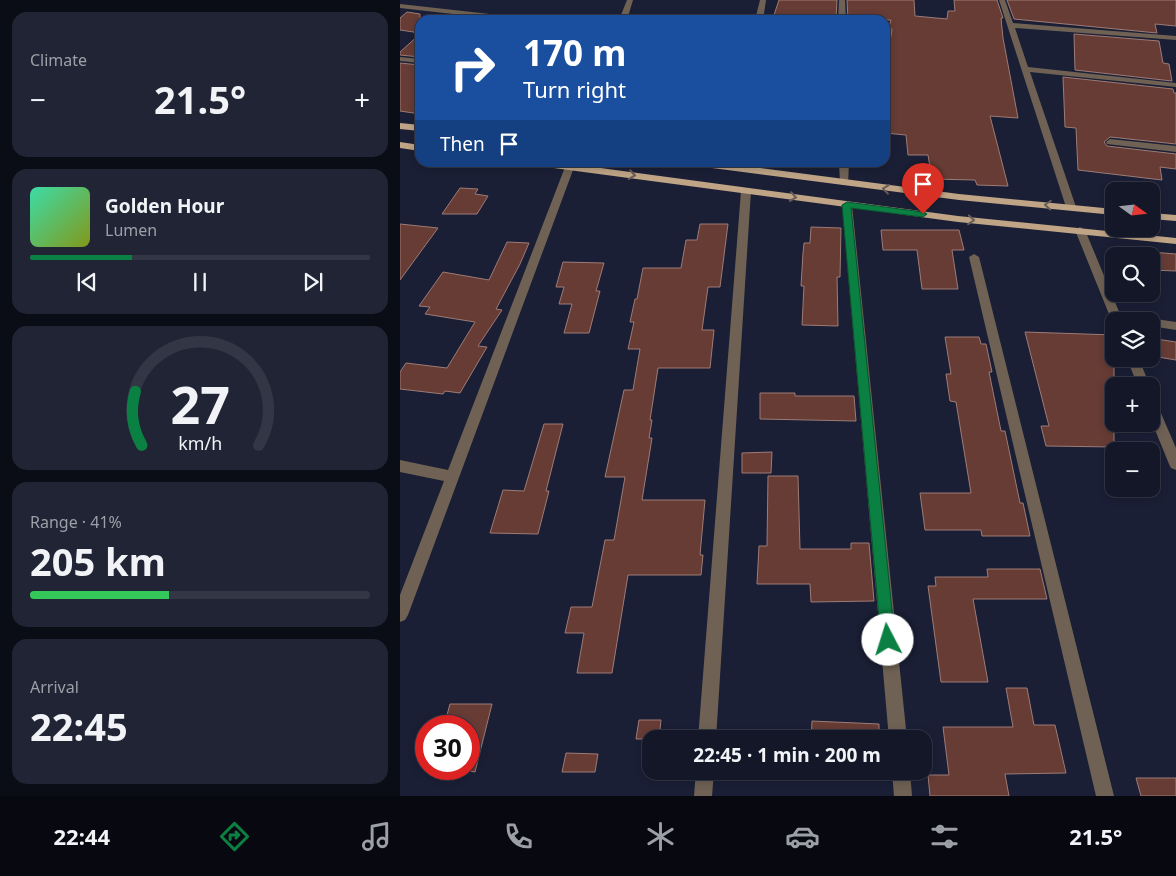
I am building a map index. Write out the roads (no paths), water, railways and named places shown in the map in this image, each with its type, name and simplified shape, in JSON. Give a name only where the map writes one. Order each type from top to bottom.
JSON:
[{"type":"main road","points":[[400,126],[415,128]]},
{"type":"main road","points":[[400,145],[415,147]]},
{"type":"main road","points":[[584,167],[958,219],[1176,240]]},
{"type":"main road","points":[[744,167],[845,183],[959,197],[1105,211]]},
{"type":"main road","points":[[1160,217],[1176,218]]},
{"type":"street","points":[[625,15],[630,0]]},
{"type":"street","points":[[760,15],[763,0]]},
{"type":"street","points":[[842,0],[842,15]]},
{"type":"street","points":[[1002,0],[1071,207]]},
{"type":"street","points":[[400,6],[480,15]]},
{"type":"street","points":[[1010,25],[1176,38]]},
{"type":"street","points":[[400,59],[415,60]]},
{"type":"street","points":[[1025,69],[1176,85]]},
{"type":"street","points":[[1110,142],[1176,149]]},
{"type":"street","points":[[400,615],[570,167]]},
{"type":"street","points":[[844,167],[845,183]]},
{"type":"street","points":[[708,730],[746,191]]},
{"type":"street","points":[[847,205],[897,730]]},
{"type":"street","points":[[1080,230],[1113,312]]},
{"type":"street","points":[[974,257],[1105,796]]},
{"type":"street","points":[[1160,323],[1176,326]]},
{"type":"street","points":[[1160,423],[1173,451],[1176,464]]},
{"type":"street","points":[[400,466],[453,476]]},
{"type":"street","points":[[703,796],[704,780]]},
{"type":"street","points":[[902,780],[903,796]]}]
